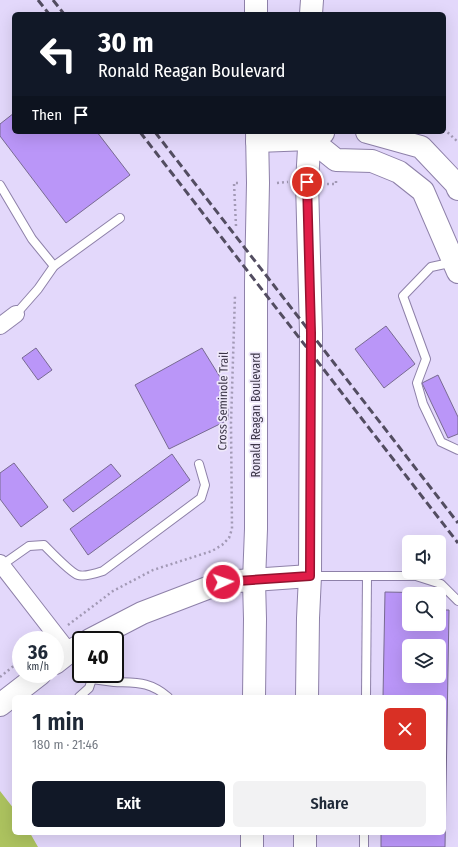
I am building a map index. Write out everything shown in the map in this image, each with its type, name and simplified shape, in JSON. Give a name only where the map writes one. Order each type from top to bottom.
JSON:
[{"type":"main road","points":[[256,0],[256,12]]},
{"type":"main road","points":[[311,12],[312,0]]},
{"type":"main road","points":[[257,136],[315,134]]},
{"type":"main road","points":[[307,695],[310,576],[311,333],[307,182],[315,134]]},
{"type":"main road","points":[[315,134],[336,160],[372,161],[399,172],[423,191],[456,267]]},
{"type":"main road","points":[[374,134],[421,147],[457,186]]},
{"type":"main road","name":"Ronald Reagan Boulevard","points":[[254,695],[258,183],[257,136]]},
{"type":"main road","points":[[107,631],[142,613],[223,582],[310,576]]},
{"type":"main road","points":[[13,695],[28,683]]},
{"type":"main road","points":[[0,705],[12,696]]},
{"type":"main road","points":[[252,835],[252,847]]},
{"type":"main road","points":[[305,835],[305,847]]},
{"type":"street","points":[[0,326],[16,314]]},
{"type":"street","points":[[1,564],[72,656]]},
{"type":"lane","points":[[0,185],[32,239],[54,266]]},
{"type":"lane","points":[[16,314],[38,289],[54,266],[120,218]]},
{"type":"lane","points":[[456,267],[431,267],[402,296],[426,359],[417,383],[422,404],[441,442],[458,450]]},
{"type":"lane","points":[[1,564],[29,546],[44,545],[77,575],[88,575],[103,571],[201,498],[205,485],[200,464]]},
{"type":"lane","points":[[310,576],[416,576],[441,584],[458,601]]},
{"type":"lane","points":[[366,695],[367,576]]},
{"type":"lane","points":[[124,682],[143,684],[152,687],[165,695]]},
{"type":"lane","points":[[81,695],[89,688],[89,683]]},
{"type":"lane","points":[[364,835],[364,847]]},
{"type":"path","points":[[446,131],[458,142]]},
{"type":"path","points":[[236,229],[234,183],[307,182],[336,184]]},
{"type":"path","name":"Cross Seminole Trail","points":[[69,624],[113,591],[126,584],[153,570],[212,551],[230,538],[232,529],[231,423],[235,288]]},
{"type":"path","points":[[0,676],[12,667]]},
{"type":"green space","points":[[0,791],[12,806],[12,835],[31,835],[38,847],[0,847]]},
{"type":"building","points":[[12,115],[12,134],[99,134],[130,175],[66,223],[0,136],[0,124]]},
{"type":"building","points":[[386,326],[415,364],[384,388],[355,349]]},
{"type":"building","points":[[36,348],[52,370],[38,380],[22,358]]},
{"type":"building","points":[[202,348],[228,390],[221,394],[228,409],[228,420],[169,449],[135,385]]},
{"type":"building","points":[[438,375],[458,417],[458,434],[448,438],[422,383]]},
{"type":"building","points":[[172,454],[190,480],[88,555],[70,529]]},
{"type":"building","points":[[14,463],[48,507],[21,527],[0,499],[0,473]]},
{"type":"building","points":[[111,464],[121,476],[73,512],[63,500]]},
{"type":"building","points":[[385,592],[402,592],[402,631],[446,631],[446,610],[449,610],[446,788],[446,695],[383,695]]},
{"type":"building","points":[[381,835],[445,835],[445,847],[381,847]]},
{"type":"railway","points":[[38,0],[47,12]]},
{"type":"railway","points":[[53,0],[62,12]]},
{"type":"railway","points":[[142,134],[458,543]]},
{"type":"railway","points":[[157,134],[458,523]]},
{"type":"route","points":[[223,582],[310,576],[311,333],[307,182]]}]
